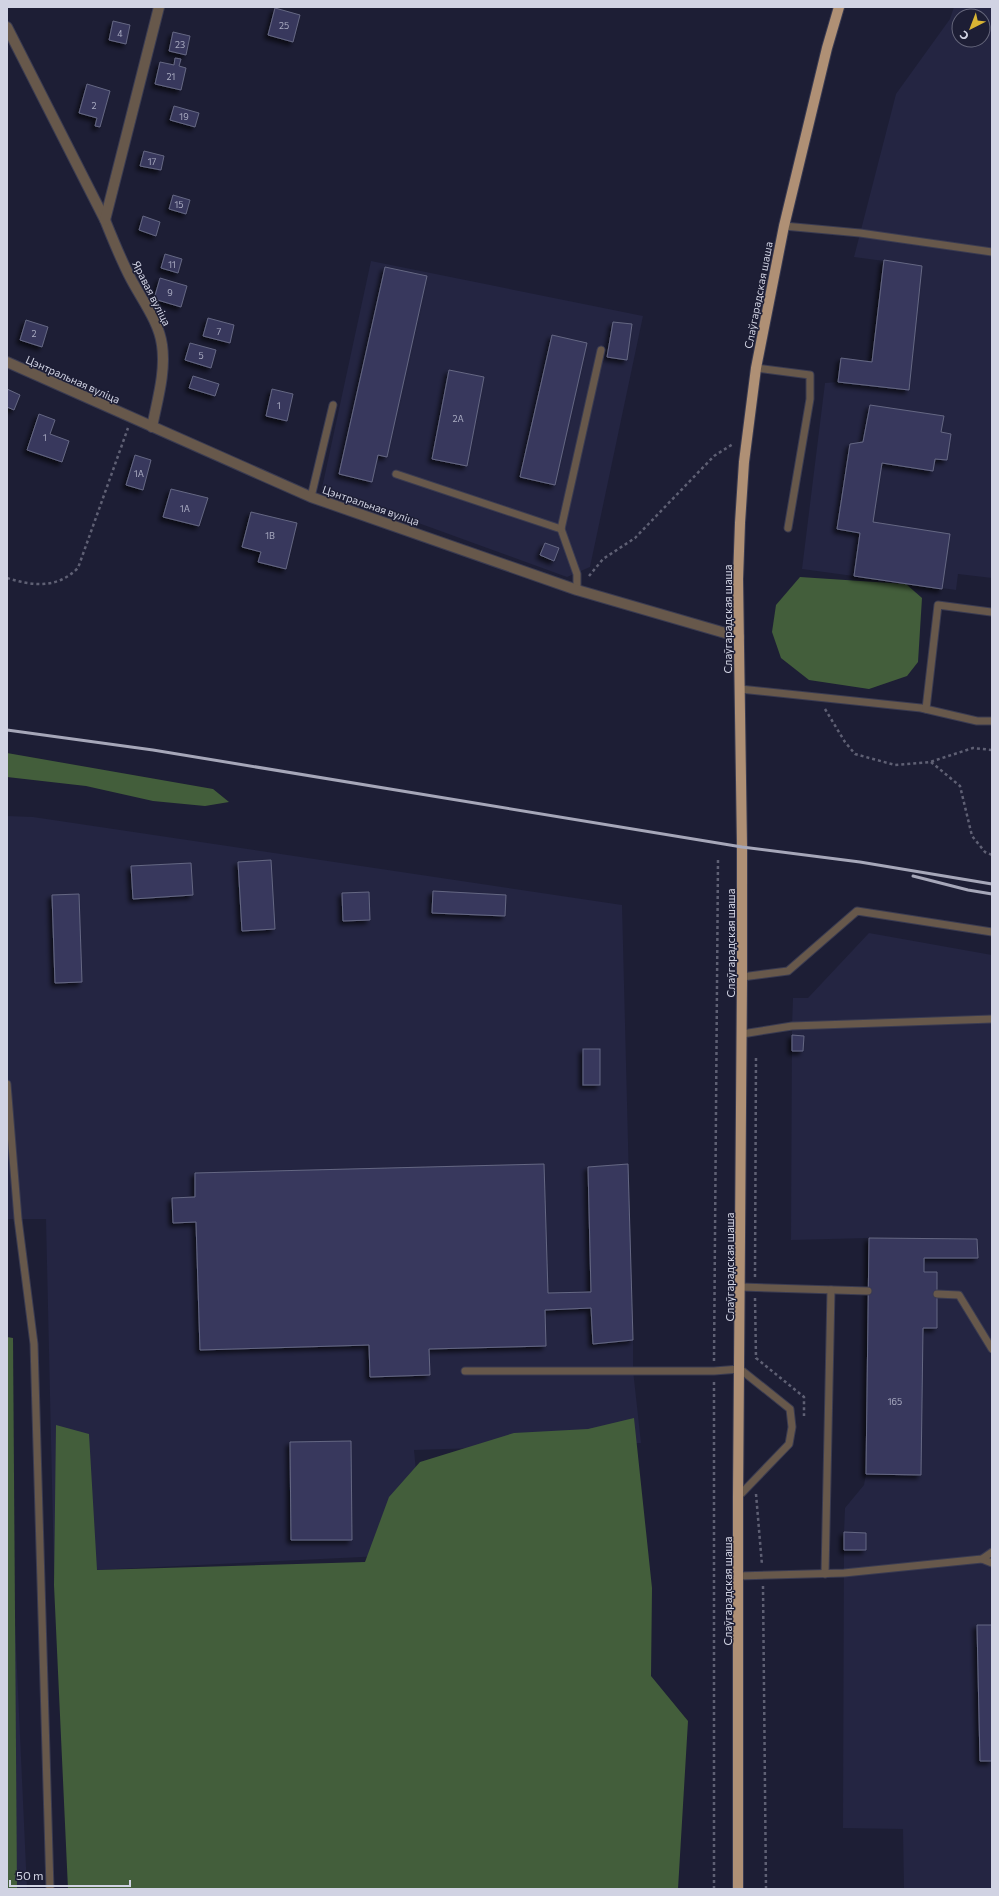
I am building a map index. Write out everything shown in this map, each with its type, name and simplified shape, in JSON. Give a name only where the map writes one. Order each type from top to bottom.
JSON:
[{"type":"main road","name":"Слаўгарадская шаша","points":[[738,1889],[738,1497],[742,1034],[738,579],[740,523],[747,435],[756,368],[784,226],[827,48],[839,7]]},
{"type":"street","points":[[105,220],[158,7]]},
{"type":"street","name":"Яравая вуліца","points":[[7,27],[105,220],[123,264],[159,332],[162,344],[162,371],[152,427]]},
{"type":"street","name":"Цэнтральная вуліца","points":[[7,362],[311,497],[577,590],[739,637]]},
{"type":"lane","points":[[784,226],[860,233],[992,252]]},
{"type":"lane","points":[[577,590],[577,574],[561,529],[601,350]]},
{"type":"lane","points":[[756,368],[810,375],[810,399],[788,528]]},
{"type":"lane","points":[[311,497],[333,405]]},
{"type":"lane","points":[[396,474],[561,529]]},
{"type":"lane","points":[[926,709],[938,605],[991,612]]},
{"type":"lane","points":[[740,689],[926,709],[977,721],[992,721]]},
{"type":"lane","points":[[742,977],[788,971],[857,911],[992,932]]},
{"type":"lane","points":[[742,1034],[792,1026],[992,1019]]},
{"type":"lane","points":[[7,1084],[18,1219],[34,1344],[50,1889]]},
{"type":"lane","points":[[741,1287],[868,1291]]},
{"type":"lane","points":[[825,1574],[831,1290]]},
{"type":"lane","points":[[937,1294],[960,1295],[992,1349]]},
{"type":"lane","points":[[465,1371],[714,1371],[740,1369],[790,1409],[792,1427],[789,1444],[738,1497]]},
{"type":"lane","points":[[982,1559],[992,1552]]},
{"type":"lane","points":[[739,1576],[825,1574],[982,1559],[992,1562]]},
{"type":"path","points":[[7,578],[22,583],[57,583],[65,579],[78,568],[131,418]]},
{"type":"path","points":[[577,590],[603,559],[635,538],[714,456],[747,435]]},
{"type":"path","points":[[817,697],[845,742],[855,754],[895,765],[930,762],[973,748],[992,750]]},
{"type":"path","points":[[930,762],[960,786],[972,836],[985,852],[992,855]]},
{"type":"path","points":[[756,1032],[756,1358],[804,1397],[804,1418]]},
{"type":"path","points":[[756,1487],[763,1575],[766,1889]]},
{"type":"shaded area","points":[[992,7],[992,578],[958,574],[956,590],[802,569],[825,383],[838,382],[841,358],[872,362],[884,261],[854,257],[896,94],[951,16],[951,48],[991,48],[991,8],[954,8]]},
{"type":"shaded area","points":[[371,261],[643,316],[590,567],[567,577],[322,488]]},
{"type":"shaded area","points":[[7,816],[33,817],[622,905],[633,1370],[641,1443],[414,1450],[424,1554],[54,1572],[46,1219],[7,1219]]},
{"type":"shaded area","points":[[869,933],[992,955],[992,1889],[904,1889],[903,1829],[843,1828],[845,1508],[864,1485],[866,1474],[869,1238],[791,1240],[792,1026],[793,998],[808,998]]},
{"type":"shaded area","points":[[7,1449],[27,1889],[7,1889]]},
{"type":"green space","points":[[800,577],[906,584],[922,598],[918,662],[907,676],[869,689],[809,680],[781,658],[772,632],[776,605]]},
{"type":"green space","points":[[7,753],[213,789],[229,802],[205,806],[153,801],[86,786],[7,777]]},
{"type":"green space","points":[[7,1337],[13,1338],[17,1889],[7,1889]]},
{"type":"green space","points":[[634,1418],[652,1588],[651,1676],[688,1721],[678,1889],[68,1889],[54,1585],[56,1425],[89,1434],[97,1570],[365,1562],[389,1497],[420,1462],[514,1433],[588,1429]]},
{"type":"building","points":[[275,8],[300,15],[293,42],[268,35]]},
{"type":"building","points":[[113,21],[130,25],[126,44],[109,40]]},
{"type":"building","points":[[173,32],[190,36],[186,55],[169,51]]},
{"type":"building","points":[[175,58],[181,59],[179,66],[186,68],[181,90],[155,84],[160,62],[174,65]]},
{"type":"building","points":[[87,84],[110,91],[100,127],[95,126],[97,118],[79,113]]},
{"type":"building","points":[[174,106],[199,113],[195,127],[170,120]]},
{"type":"building","points":[[144,151],[164,156],[161,170],[140,166]]},
{"type":"building","points":[[173,195],[190,200],[186,214],[169,209]]},
{"type":"building","points":[[143,216],[160,222],[156,236],[139,230]]},
{"type":"building","points":[[165,254],[182,259],[178,273],[161,268]]},
{"type":"building","points":[[884,260],[922,266],[909,390],[838,382],[841,358],[872,362]]},
{"type":"building","points":[[385,267],[427,276],[387,457],[378,455],[372,482],[339,474]]},
{"type":"building","points":[[160,278],[187,286],[181,307],[154,299]]},
{"type":"building","points":[[208,318],[234,325],[230,343],[203,336]]},
{"type":"building","points":[[26,320],[48,327],[42,347],[20,340]]},
{"type":"building","points":[[613,322],[632,324],[627,360],[607,357]]},
{"type":"building","points":[[552,335],[587,343],[555,485],[520,477]]},
{"type":"building","points":[[190,343],[216,350],[211,368],[185,360]]},
{"type":"building","points":[[449,370],[484,377],[467,466],[432,459]]},
{"type":"building","points":[[193,376],[219,384],[215,396],[189,388]]},
{"type":"building","points":[[7,389],[20,395],[14,410],[7,407]]},
{"type":"building","points":[[272,389],[293,394],[287,421],[266,416]]},
{"type":"building","points":[[870,405],[944,416],[941,432],[951,434],[947,460],[935,459],[933,471],[882,463],[873,522],[950,534],[942,589],[854,576],[860,533],[837,529],[850,444],[863,442]]},
{"type":"building","points":[[39,414],[55,420],[50,434],[69,441],[62,462],[27,450]]},
{"type":"building","points":[[135,455],[151,460],[143,490],[126,485]]},
{"type":"building","points":[[171,489],[208,498],[199,526],[163,517]]},
{"type":"building","points":[[251,512],[297,523],[286,569],[258,562],[261,552],[242,547]]},
{"type":"building","points":[[545,543],[559,548],[554,561],[540,555]]},
{"type":"building","points":[[271,860],[275,929],[242,931],[238,862]]},
{"type":"building","points":[[191,863],[193,895],[133,899],[131,866]]},
{"type":"building","points":[[433,891],[506,895],[505,916],[432,913]]},
{"type":"building","points":[[369,892],[370,920],[343,921],[342,893]]},
{"type":"building","points":[[79,894],[82,982],[55,983],[52,895]]},
{"type":"building","points":[[792,1035],[804,1036],[803,1051],[792,1051]]},
{"type":"building","points":[[583,1049],[600,1049],[600,1085],[583,1085]]},
{"type":"building","points":[[544,1164],[548,1293],[591,1292],[588,1167],[628,1164],[633,1340],[593,1344],[591,1308],[545,1310],[546,1346],[429,1349],[430,1375],[370,1377],[369,1345],[200,1350],[196,1222],[173,1223],[172,1198],[195,1197],[195,1173]]},
{"type":"building","points":[[869,1238],[977,1239],[978,1258],[924,1258],[924,1272],[937,1272],[937,1328],[923,1328],[921,1475],[866,1474]]},
{"type":"building","points":[[351,1441],[352,1540],[291,1540],[290,1442]]},
{"type":"building","points":[[844,1532],[866,1533],[866,1550],[844,1550]]},
{"type":"building","points":[[977,1625],[992,1625],[992,1761],[980,1761]]},
{"type":"railway","points":[[7,730],[153,750],[742,847],[860,862],[992,884]]},
{"type":"railway","points":[[913,876],[968,890],[992,894]]}]
